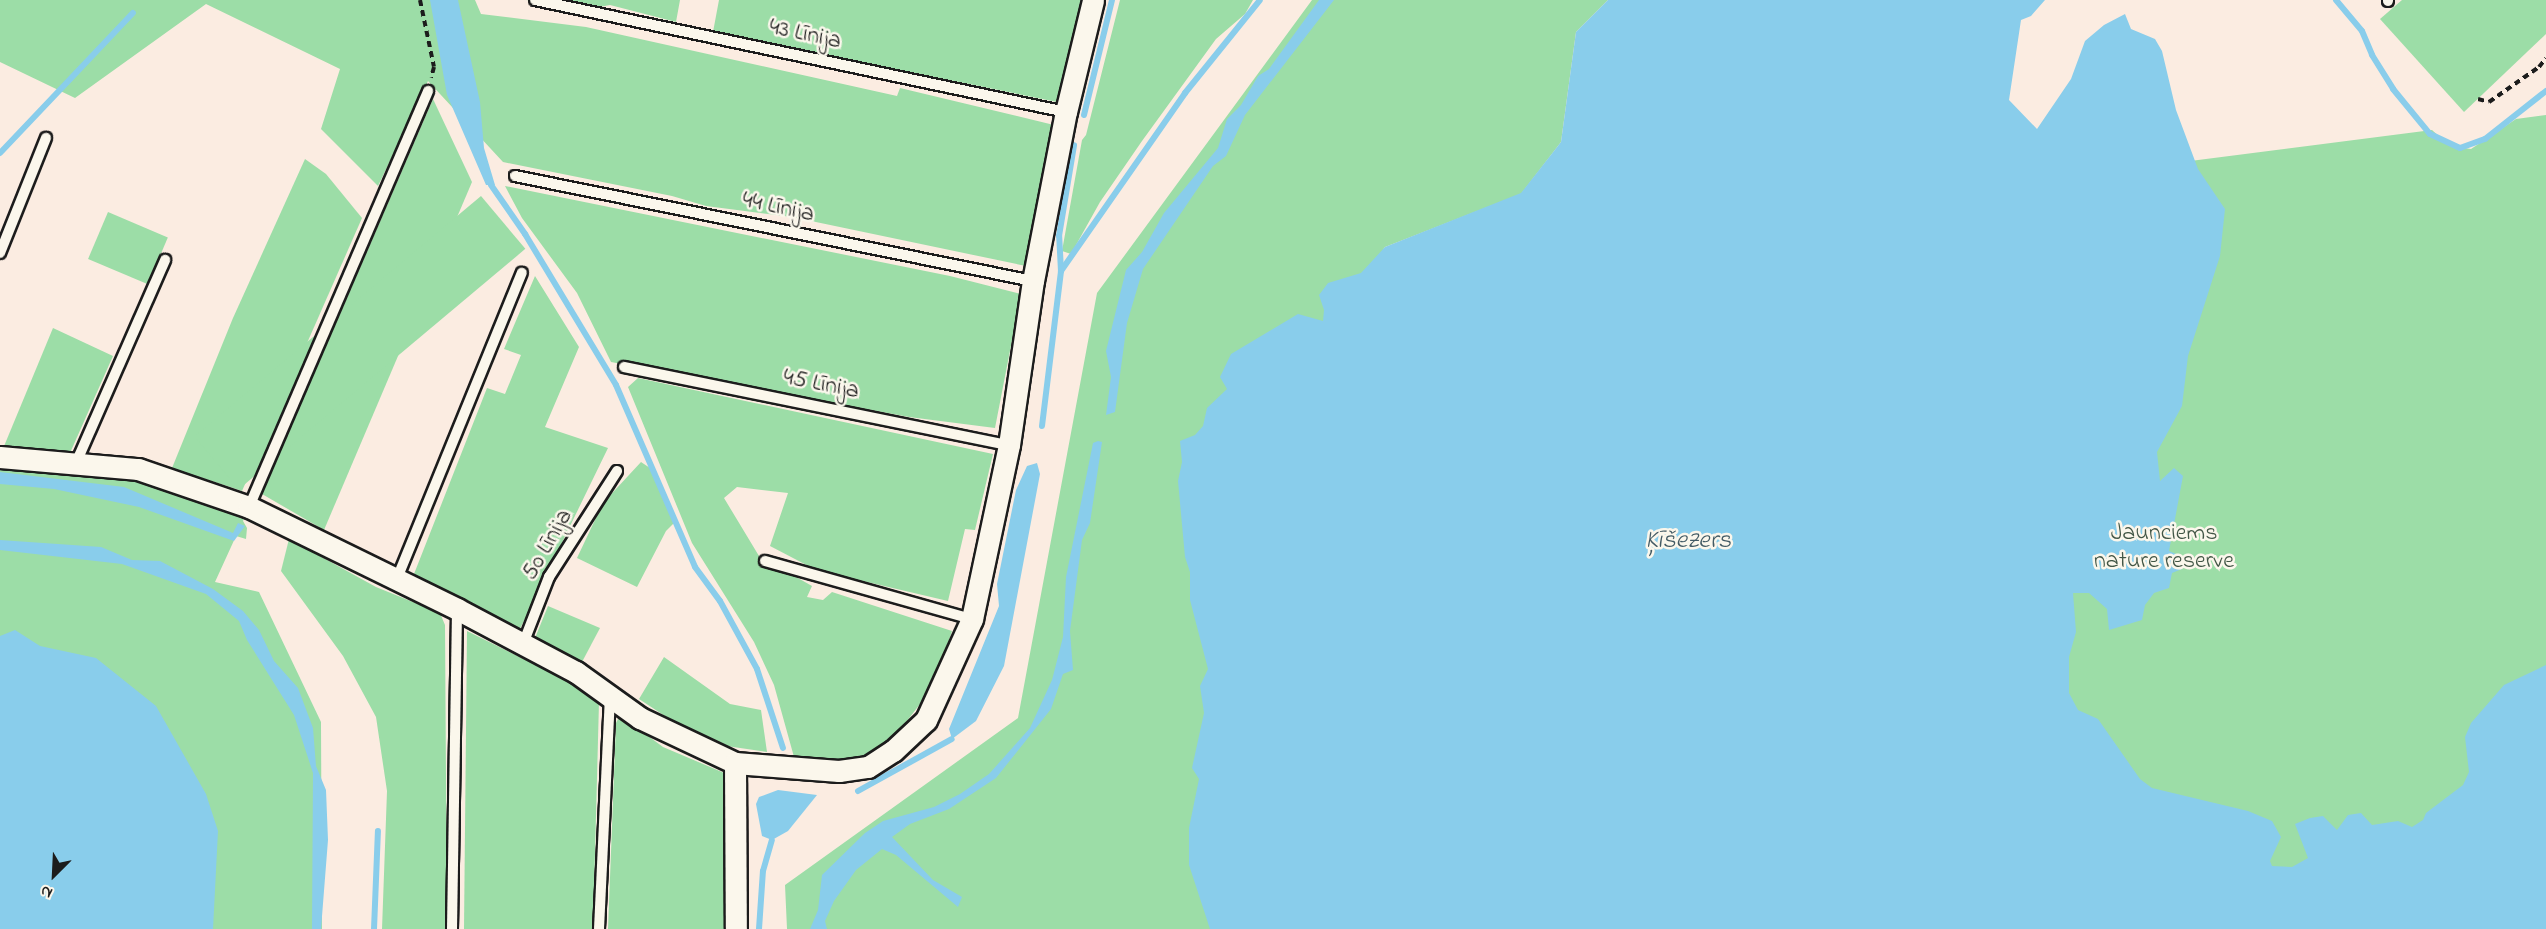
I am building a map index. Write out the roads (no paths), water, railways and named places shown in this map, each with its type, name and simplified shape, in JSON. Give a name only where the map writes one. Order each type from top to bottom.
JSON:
[{"type":"street","points":[[0,457],[138,469],[249,507],[524,644],[576,672],[640,718],[735,762],[839,771],[868,767],[893,751],[926,720],[972,619],[1009,445],[1033,281],[1066,112],[1093,0]]},
{"type":"street","points":[[735,762],[736,929]]},
{"type":"lane","name":"43 Līnija","points":[[535,0],[1066,112]]},
{"type":"lane","points":[[249,507],[428,91]]},
{"type":"lane","points":[[0,253],[46,138]]},
{"type":"lane","name":"44 Līnija","points":[[515,176],[1033,281]]},
{"type":"lane","points":[[76,463],[165,260]]},
{"type":"lane","points":[[396,581],[522,273]]},
{"type":"lane","name":"45 Līnija","points":[[624,367],[1009,445]]},
{"type":"lane","name":"50 Līnija","points":[[524,644],[549,577],[617,471]]},
{"type":"lane","points":[[765,561],[972,619]]},
{"type":"lane","points":[[452,929],[457,609]]},
{"type":"lane","points":[[599,929],[610,698]]},
{"type":"water","points":[[430,0],[458,0],[480,102],[484,148],[495,185],[486,185],[447,95]]},
{"type":"water","points":[[1319,0],[1334,0],[1245,115],[1226,156],[1213,166],[1143,269],[1127,323],[1115,412],[1106,415],[1111,377],[1106,351],[1126,270],[1142,252],[1164,213],[1218,148],[1227,119],[1241,105],[1258,76],[1269,69]]},
{"type":"water","name":"Ķīšezers","points":[[1608,0],[2045,0],[2031,16],[2021,20],[2009,100],[2037,129],[2071,79],[2085,41],[2104,25],[2125,14],[2131,29],[2155,39],[2162,51],[2176,110],[2198,169],[2225,209],[2220,256],[2188,356],[2182,406],[2157,452],[2160,481],[2174,468],[2183,476],[2169,551],[2183,557],[2182,569],[2172,573],[2169,588],[2154,593],[2145,605],[2142,620],[2109,630],[2107,609],[2089,593],[2073,593],[2076,632],[2069,657],[2069,693],[2078,710],[2098,719],[2140,779],[2152,788],[2248,811],[2272,821],[2281,837],[2270,861],[2272,866],[2292,867],[2308,858],[2295,824],[2310,818],[2323,816],[2337,830],[2348,815],[2361,813],[2372,825],[2398,821],[2412,827],[2423,820],[2426,813],[2463,785],[2469,772],[2465,737],[2471,723],[2504,685],[2546,665],[2546,929],[1210,929],[1189,865],[1189,828],[1199,779],[1192,768],[1204,713],[1200,686],[1208,669],[1190,600],[1190,572],[1185,557],[1178,481],[1182,462],[1180,441],[1195,435],[1203,426],[1207,408],[1227,389],[1220,377],[1231,354],[1298,314],[1323,321],[1324,310],[1319,295],[1328,283],[1361,273],[1385,247],[1521,193],[1561,142],[1576,32]]},
{"type":"water","points":[[1102,442],[1090,523],[1082,540],[1070,631],[1073,670],[1063,674],[1051,709],[996,778],[949,809],[910,824],[892,837],[933,880],[962,897],[958,907],[896,855],[882,849],[856,870],[834,901],[825,921],[827,929],[810,929],[818,910],[822,875],[865,833],[883,821],[934,807],[960,794],[989,774],[1030,728],[1052,680],[1063,637],[1066,577],[1093,443]]},
{"type":"water","points":[[1037,463],[1040,474],[1004,666],[976,721],[952,739],[949,729],[999,606],[997,584],[1016,490],[1027,466]]},
{"type":"water","points":[[0,472],[124,487],[233,533],[238,523],[245,526],[234,541],[139,507],[54,489],[0,484]]},
{"type":"water","points":[[0,540],[101,547],[132,560],[160,561],[213,589],[243,611],[259,630],[274,661],[298,688],[313,728],[316,766],[326,790],[328,840],[321,929],[312,929],[313,773],[294,715],[247,640],[239,621],[206,594],[122,564],[0,550]]},
{"type":"water","points":[[15,630],[40,646],[96,658],[156,706],[206,794],[218,831],[213,929],[0,929],[0,636]]},
{"type":"water","points":[[778,790],[817,795],[788,831],[772,840],[762,836],[756,804],[759,797]]},
{"type":"waterway","points":[[1084,115],[1112,0]]},
{"type":"waterway","points":[[1042,426],[1061,271],[1185,93],[1260,0]]},
{"type":"waterway","points":[[2336,0],[2362,31],[2372,55],[2393,89],[2430,134],[2460,148],[2485,139],[2546,91]]},
{"type":"waterway","points":[[0,153],[133,13]]},
{"type":"waterway","points":[[1061,271],[1059,236],[1074,145]]},
{"type":"waterway","points":[[491,185],[525,234],[616,385],[695,567],[720,601],[757,669],[783,748]]},
{"type":"waterway","points":[[858,791],[952,739]]},
{"type":"waterway","points":[[374,929],[378,831]]},
{"type":"waterway","points":[[759,929],[763,871],[772,840]]},
{"type":"park label","name":"Jaunciems nature reserve","points":[[2164,548]]}]
